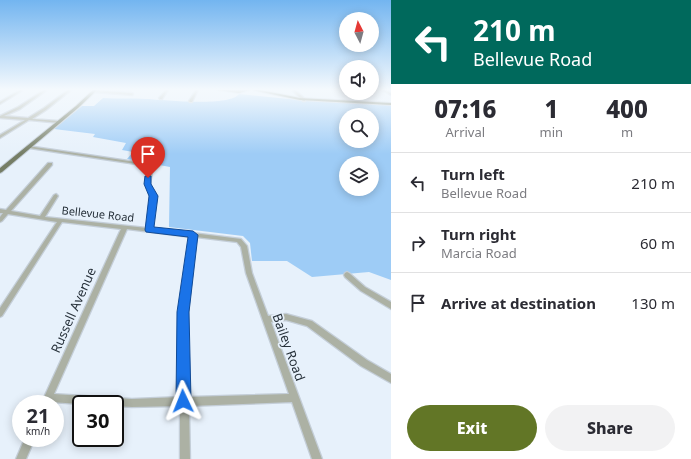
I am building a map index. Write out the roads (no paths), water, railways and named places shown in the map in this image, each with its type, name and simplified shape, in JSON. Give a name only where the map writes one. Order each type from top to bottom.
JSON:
[{"type":"main road","points":[[0,171],[71,111]]},
{"type":"street","points":[[0,117],[12,111]]},
{"type":"street","points":[[0,137],[39,111]]},
{"type":"street","points":[[0,117],[59,122]]},
{"type":"street","points":[[30,147],[152,166],[148,184],[154,196],[149,230]]},
{"type":"street","points":[[0,220],[3,212],[50,164]]},
{"type":"street","points":[[41,218],[56,196]]},
{"type":"street","name":"Bellevue Road","points":[[3,212],[41,218],[235,239],[241,242]]},
{"type":"street","points":[[0,314],[61,220]]},
{"type":"street","name":"Russell Avenue","points":[[50,395],[125,227]]},
{"type":"street","points":[[185,459],[183,401],[183,312],[193,235]]},
{"type":"street","name":"Bailey Road","points":[[241,242],[244,246],[249,273],[317,459]]},
{"type":"street","points":[[347,275],[364,290],[391,306]]},
{"type":"street","points":[[267,319],[286,318],[309,323],[364,363],[391,379]]},
{"type":"street","points":[[64,401],[116,402],[295,398]]},
{"type":"street","points":[[21,459],[26,447]]}]
